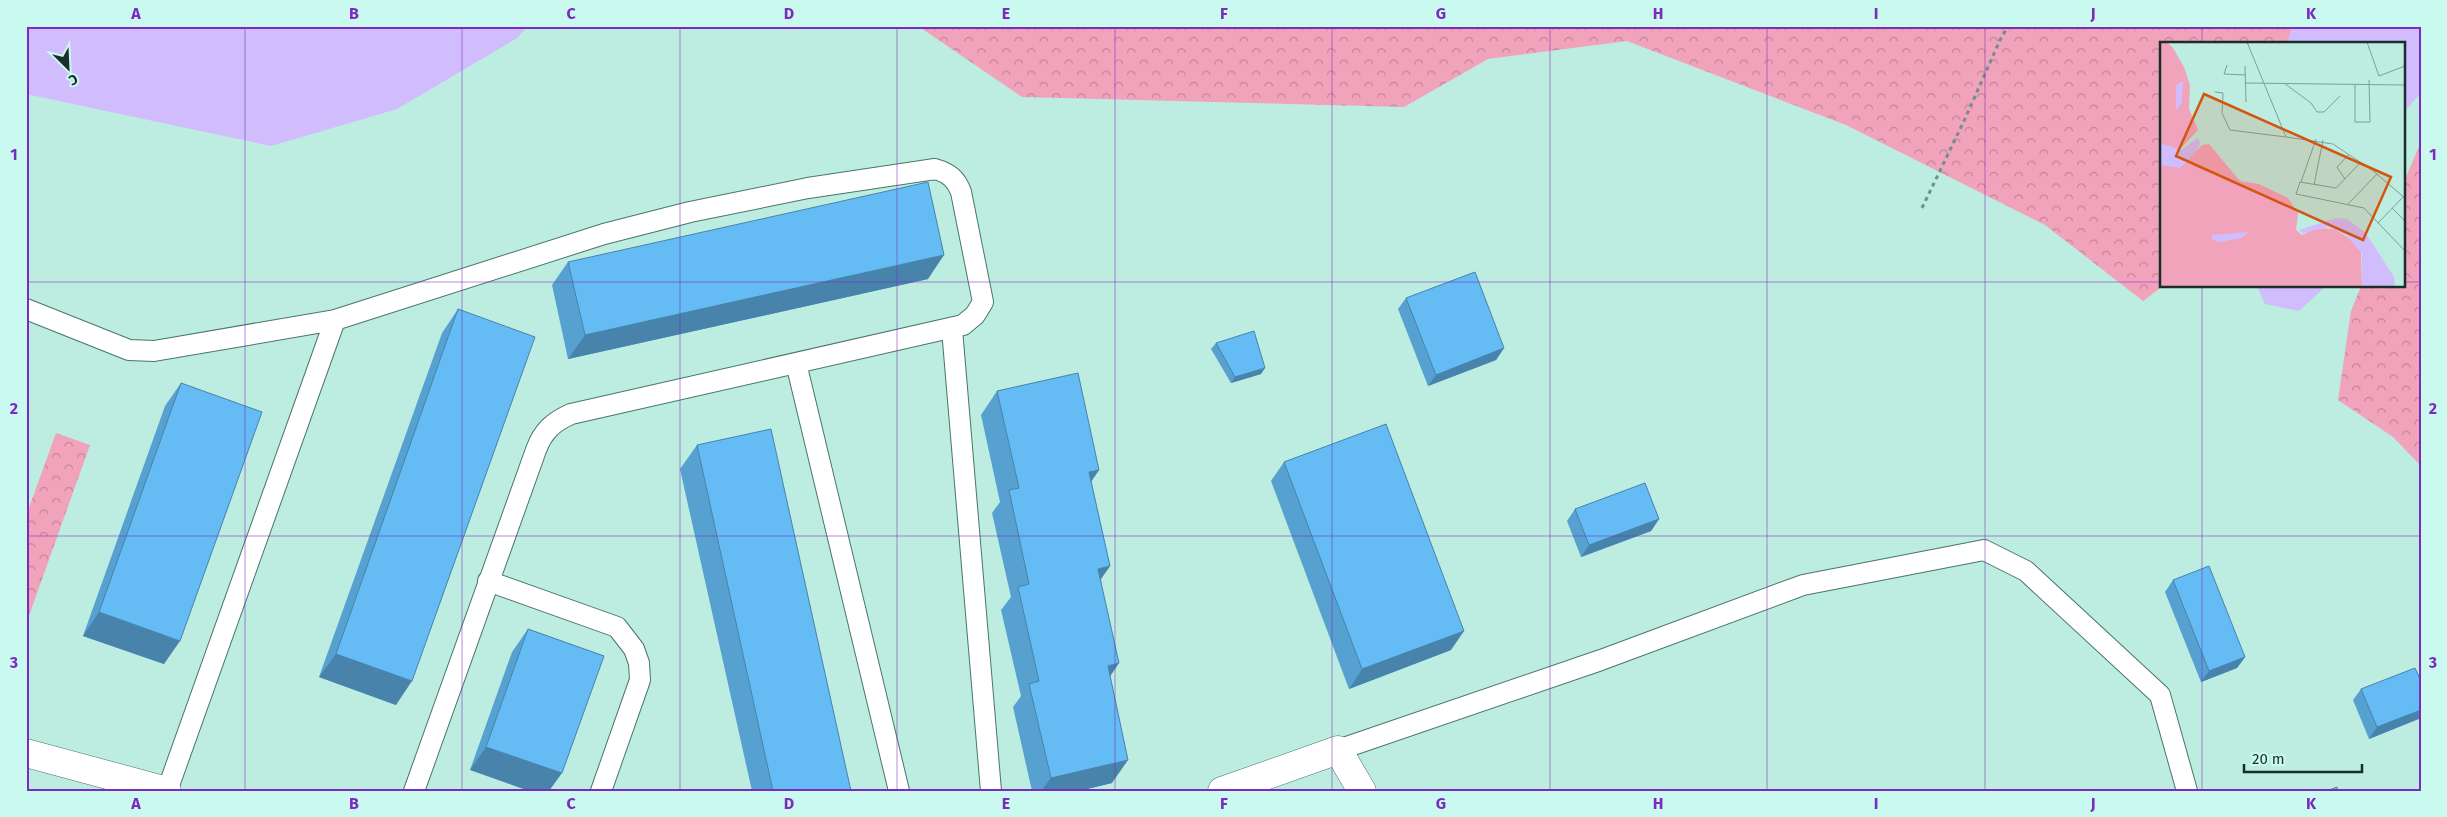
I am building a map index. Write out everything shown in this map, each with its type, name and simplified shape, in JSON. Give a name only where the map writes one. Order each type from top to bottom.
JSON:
[{"type":"street","points":[[1222,791],[1338,750],[1362,791]]},
{"type":"street","points":[[26,753],[167,791]]},
{"type":"lane","points":[[26,309],[111,344],[129,350],[141,351],[335,320],[604,234],[681,214],[808,188],[935,169],[946,172],[958,185],[983,302],[975,315],[963,325],[571,414],[556,420],[541,437],[414,791]]},
{"type":"lane","points":[[167,791],[335,320]]},
{"type":"lane","points":[[952,329],[991,791]]},
{"type":"lane","points":[[796,363],[899,791]]},
{"type":"lane","points":[[1338,750],[1601,660],[1803,585],[1984,550],[2026,571],[2160,695],[2187,791]]},
{"type":"lane","points":[[488,581],[617,627],[634,649],[640,680],[601,791]]},
{"type":"path","points":[[1922,208],[2008,26]]},
{"type":"green space","points":[[918,26],[2302,26],[2298,42],[2160,42],[2160,288],[2143,301],[2045,225],[1846,125],[1627,41],[1488,59],[1404,107],[1022,97]]},
{"type":"green space","points":[[2421,142],[2421,466],[2393,437],[2338,400],[2351,311],[2360,288],[2404,288],[2404,182]]},
{"type":"green space","points":[[56,433],[90,445],[26,624],[26,516]]},
{"type":"shaded area","points":[[26,26],[528,26],[517,38],[397,109],[271,146],[26,94]]},
{"type":"shaded area","points":[[2293,26],[2421,26],[2421,93],[2404,112],[2404,42],[2287,42]]},
{"type":"shaded area","points":[[2258,288],[2324,288],[2299,311],[2265,304]]},
{"type":"building","points":[[928,182],[944,255],[585,335],[568,262]]},
{"type":"building","points":[[1475,272],[1504,348],[1436,375],[1406,298]]},
{"type":"building","points":[[458,309],[535,337],[412,681],[336,654]]},
{"type":"building","points":[[1254,331],[1265,368],[1235,377],[1216,343]]},
{"type":"building","points":[[1078,373],[1099,470],[1089,472],[1110,566],[1098,569],[1119,663],[1108,666],[1128,760],[1051,778],[1029,684],[1039,681],[1018,587],[1029,584],[1009,490],[1019,488],[997,391]]},
{"type":"building","points":[[181,383],[262,412],[180,641],[99,612]]},
{"type":"building","points":[[1386,424],[1464,631],[1362,669],[1284,462]]},
{"type":"building","points":[[771,429],[851,791],[773,791],[697,445]]},
{"type":"building","points":[[1645,483],[1659,519],[1589,545],[1575,509]]},
{"type":"building","points":[[2209,566],[2245,657],[2209,671],[2173,580]]},
{"type":"building","points":[[528,629],[604,656],[562,773],[486,747]]},
{"type":"building","points":[[2415,668],[2421,681],[2421,710],[2377,727],[2361,689]]},
{"type":"building","points":[[2337,787],[2338,791],[2327,791]]}]
